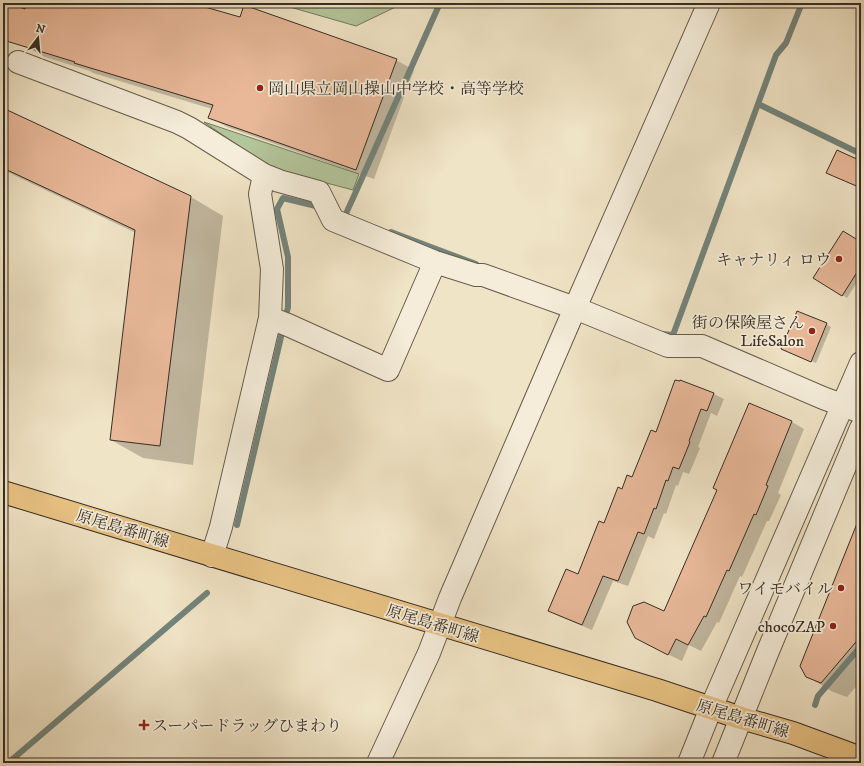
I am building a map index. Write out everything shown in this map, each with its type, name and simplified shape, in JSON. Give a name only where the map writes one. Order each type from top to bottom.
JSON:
[{"type":"main road","name":"原尾島番町線","points":[[3,492],[650,688],[741,718],[793,733],[861,758]]},
{"type":"street","points":[[378,763],[429,653],[575,308],[709,3]]},
{"type":"street","points":[[18,62],[177,122],[264,175],[279,181],[319,192],[333,220],[435,262],[476,275],[483,275],[575,308],[668,346],[702,346],[823,398],[852,408]]},
{"type":"street","points":[[212,556],[279,322],[260,194],[264,175]]},
{"type":"street","points":[[279,322],[388,370],[435,262]]},
{"type":"street","points":[[689,763],[711,708],[852,408],[861,363]]},
{"type":"street","points":[[723,763],[861,428]]},
{"type":"green space","points":[[276,3],[404,3],[356,26]]},
{"type":"green space","points":[[204,122],[359,174],[353,190],[270,168]]},
{"type":"building","name":"岡山県立岡山操山中学校・高等学校","points":[[3,3],[25,9],[27,3],[191,3],[240,17],[244,5],[397,59],[356,170],[208,118],[213,105],[3,40]]},
{"type":"building","points":[[3,108],[191,196],[160,446],[110,440],[135,230],[3,168]]},
{"type":"building","points":[[837,150],[861,161],[861,188],[826,173]]},
{"type":"building","points":[[843,231],[861,242],[861,266],[842,296],[813,278]]},
{"type":"building","points":[[797,311],[827,323],[811,362],[781,349]]},
{"type":"building","points":[[675,380],[680,380],[714,393],[707,411],[701,409],[679,469],[673,467],[668,481],[666,480],[656,509],[654,508],[644,534],[638,532],[618,581],[603,576],[582,625],[548,611],[566,569],[578,574],[599,521],[604,523],[618,487],[622,489],[627,475],[632,477],[651,430],[656,432]]},
{"type":"building","points":[[749,403],[792,421],[766,485],[768,486],[756,515],[754,514],[729,571],[727,570],[706,617],[704,616],[688,645],[676,639],[668,655],[635,638],[627,622],[633,606],[644,602],[664,611],[717,490],[713,488]]},
{"type":"building","points":[[860,516],[861,636],[821,683],[806,677],[800,666]]},
{"type":"waterway","points":[[346,214],[440,3]]},
{"type":"waterway","points":[[662,334],[673,335],[776,55],[786,43],[802,3]]},
{"type":"waterway","points":[[758,104],[861,154]]},
{"type":"waterway","points":[[237,525],[288,307],[288,257],[277,209],[283,198],[320,207]]},
{"type":"waterway","points":[[391,232],[476,264]]},
{"type":"waterway","points":[[8,763],[207,593]]},
{"type":"waterway","points":[[815,705],[818,696],[861,646]]},
{"type":"place","name":"岡山県立岡山操山中学校・高等学校","points":[[260,88]]},
{"type":"place","name":"キャナリィ ロウ","points":[[839,259]]},
{"type":"place","name":"街の保険屋さん LifeSalon","points":[[812,331]]},
{"type":"place","name":"ワイモバイル","points":[[841,588]]},
{"type":"place","name":"chocoZAP","points":[[833,626]]},
{"type":"place","name":"スーパードラッグひまわり","points":[[144,725]]}]
